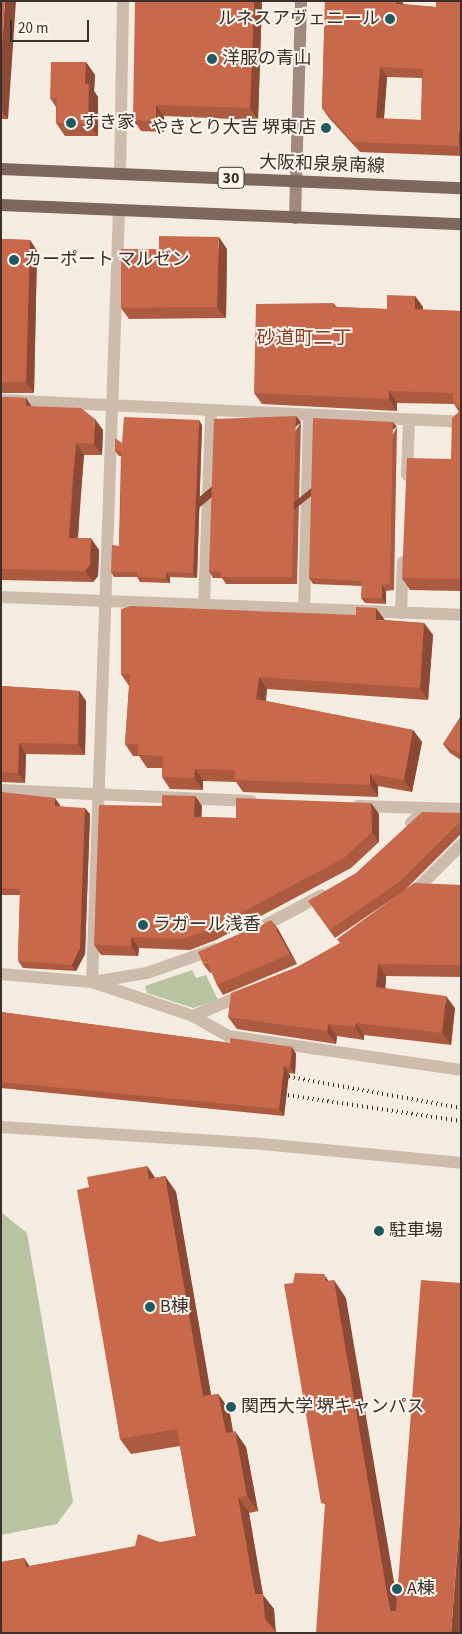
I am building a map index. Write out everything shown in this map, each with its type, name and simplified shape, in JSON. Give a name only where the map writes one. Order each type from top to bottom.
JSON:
[{"type":"main road","name":"大阪和泉泉南線","points":[[1,169],[461,188]]},
{"type":"main road","name":"30","points":[[1,205],[461,224]]},
{"type":"street","points":[[120,173],[123,1]]},
{"type":"street","points":[[295,218],[301,1]]},
{"type":"street","points":[[92,982],[104,602],[120,210]]},
{"type":"street","points":[[1,400],[461,422]]},
{"type":"street","points":[[204,606],[211,410]]},
{"type":"street","points":[[304,609],[309,415]]},
{"type":"street","points":[[406,487],[409,420]]},
{"type":"street","points":[[401,613],[404,545]]},
{"type":"street","points":[[1,597],[461,615]]},
{"type":"street","points":[[1,790],[267,802]]},
{"type":"street","points":[[347,806],[461,809]]},
{"type":"street","points":[[398,836],[426,809]]},
{"type":"street","points":[[402,902],[461,845]]},
{"type":"street","points":[[243,936],[332,889]]},
{"type":"street","points":[[1,974],[92,982],[147,974],[227,944]]},
{"type":"street","points":[[92,982],[194,1016],[228,1036],[461,1070]]},
{"type":"street","points":[[194,1016],[258,989]]},
{"type":"street","points":[[1,1127],[251,1143],[461,1163]]},
{"type":"green space","points":[[192,970],[196,978],[206,975],[218,1000],[193,1008],[147,993],[145,986]]},
{"type":"green space","points":[[1,1212],[27,1233],[73,1502],[57,1524],[1,1535]]},
{"type":"building","points":[[1,1],[5,1],[1,61]]},
{"type":"building","points":[[135,1],[254,1],[250,108],[156,105],[156,121],[133,120]]},
{"type":"building","points":[[325,1],[396,1],[396,4],[436,7],[436,1],[461,1],[461,132],[459,132],[459,146],[353,142],[322,108]],"holes":[[[380,67],[423,69],[421,120],[376,118]]]},
{"type":"building","points":[[51,62],[86,62],[85,84],[89,84],[88,124],[56,123],[57,98],[50,98]]},
{"type":"building","points":[[159,236],[219,237],[217,307],[121,308],[121,249],[159,249]]},
{"type":"building","points":[[1,239],[30,240],[26,382],[1,382]]},
{"type":"building","points":[[387,295],[415,296],[415,309],[461,311],[461,410],[453,402],[453,393],[389,391],[389,399],[254,393],[256,304],[333,303],[333,307],[387,309]]},
{"type":"building","points":[[1,397],[26,398],[26,406],[81,408],[95,419],[94,444],[76,443],[72,486],[69,538],[91,538],[90,565],[85,571],[1,569]]},
{"type":"building","points":[[461,410],[461,579],[402,578],[407,458],[451,459],[452,418]]},
{"type":"building","points":[[296,416],[292,577],[221,577],[221,572],[209,571],[214,419]]},
{"type":"building","points":[[124,417],[199,420],[193,573],[166,572],[166,578],[137,577],[137,572],[111,572],[112,545],[119,546],[121,497],[121,451],[115,451],[115,438],[122,443]]},
{"type":"building","points":[[313,418],[393,422],[390,584],[382,585],[382,598],[361,598],[362,581],[309,578]]},
{"type":"building","points":[[131,606],[356,615],[356,607],[376,608],[376,620],[424,623],[420,688],[259,677],[256,699],[413,730],[404,780],[370,774],[370,785],[235,780],[235,770],[195,769],[194,778],[162,777],[163,756],[138,755],[138,744],[125,744],[130,674],[121,674],[121,609]]},
{"type":"building","points":[[1,686],[79,691],[78,744],[19,743],[18,773],[1,772]]},
{"type":"building","points":[[461,716],[461,755],[443,744]]},
{"type":"building","points":[[1,792],[55,798],[55,806],[85,808],[80,948],[72,965],[18,961],[20,889],[1,888]]},
{"type":"building","points":[[162,795],[195,796],[194,817],[236,818],[236,798],[371,803],[372,832],[344,858],[209,930],[183,939],[131,937],[131,946],[94,945],[99,805],[162,806]]},
{"type":"building","points":[[422,812],[461,813],[461,821],[399,882],[330,930],[308,901],[356,873]]},
{"type":"building","points":[[414,883],[461,885],[461,965],[378,964],[376,987],[446,996],[442,1033],[356,1023],[355,1027],[328,1024],[327,1031],[228,1017],[231,993],[297,967],[340,943],[337,939]]},
{"type":"building","points":[[271,920],[290,954],[217,985],[207,962],[203,964],[198,952]]},
{"type":"building","points":[[1,1012],[230,1043],[230,1038],[292,1047],[290,1067],[284,1066],[279,1109],[1,1082]]},
{"type":"building","points":[[147,1166],[149,1179],[165,1176],[203,1396],[218,1394],[226,1433],[235,1431],[247,1496],[238,1497],[255,1594],[263,1594],[265,1619],[277,1633],[3,1633],[1,1626],[1,1562],[24,1558],[26,1567],[135,1546],[138,1534],[160,1542],[196,1536],[177,1429],[120,1439],[77,1190],[89,1187],[87,1177]]},
{"type":"building","points":[[295,1273],[324,1274],[325,1281],[334,1280],[390,1611],[396,1611],[421,1280],[461,1283],[461,1504],[451,1633],[316,1633],[325,1504],[321,1503],[284,1284],[293,1283]]},
{"type":"railway","points":[[274,1074],[461,1108]]},
{"type":"railway","points":[[273,1093],[461,1121]]},
{"type":"place","name":"ルネスアヴェニール","points":[[390,19]]},
{"type":"place","name":"洋服の青山","points":[[212,59]]},
{"type":"place","name":"すき家","points":[[71,123]]},
{"type":"place","name":"やきとり大吉 堺東店","points":[[326,128]]},
{"type":"place","name":"カーポート マルゼン","points":[[14,260]]},
{"type":"place","name":"ラガール浅香","points":[[143,925]]},
{"type":"place","name":"駐車場","points":[[379,1231]]},
{"type":"place","name":"B棟","points":[[150,1307]]},
{"type":"place","name":"関西大学 堺キャンパス","points":[[231,1407]]},
{"type":"place","name":"A棟","points":[[397,1589]]},
{"type":"district","name":"砂道町二丁","points":[[304,339]]}]
